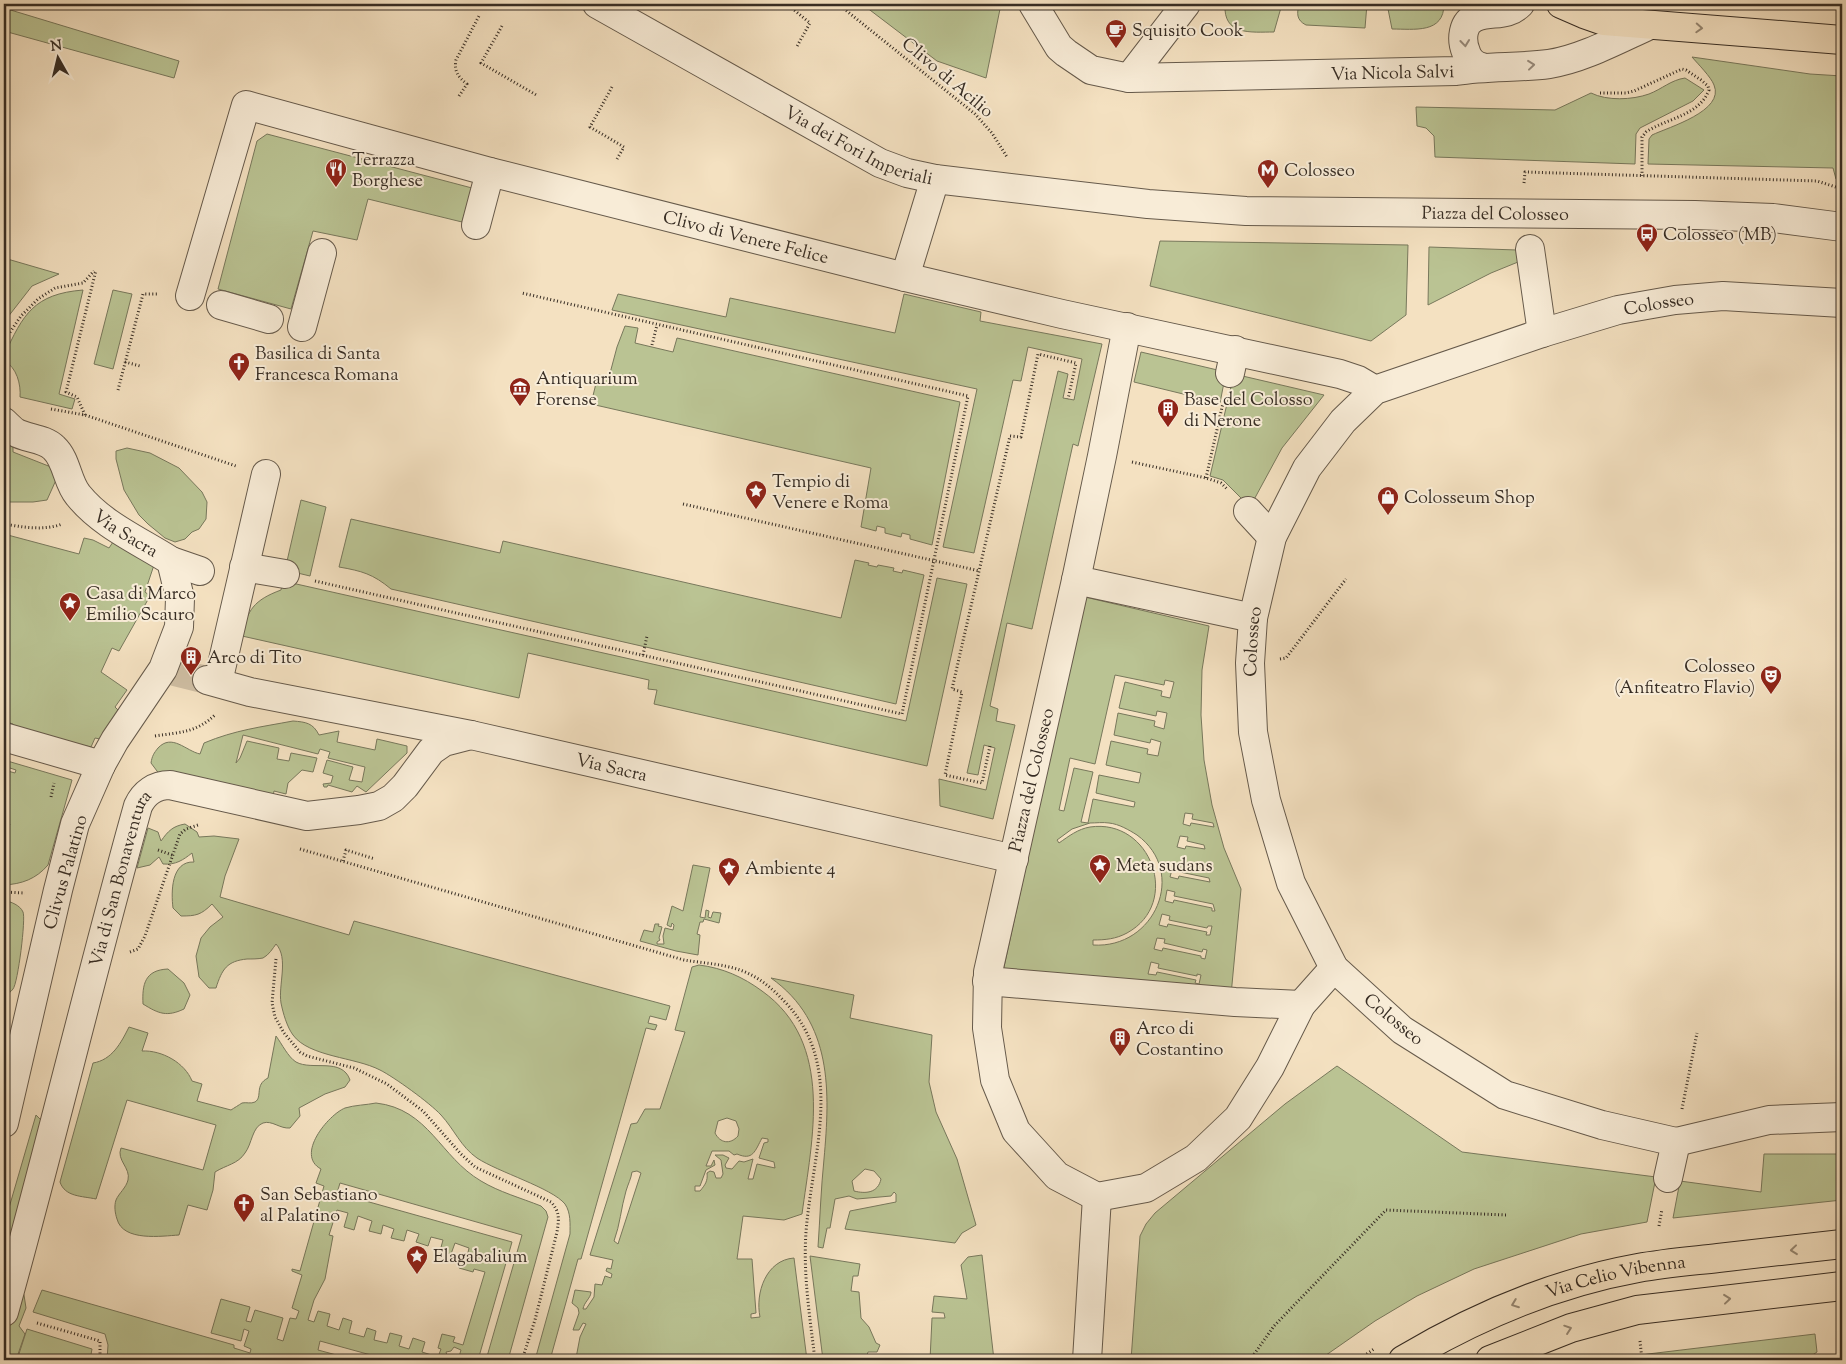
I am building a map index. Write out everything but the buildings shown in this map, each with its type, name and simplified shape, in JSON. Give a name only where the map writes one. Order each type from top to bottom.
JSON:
[{"type":"main road","name":"Via Nicola Salvi","points":[[1561,4],[1599,11],[1650,26],[1765,32],[1842,40]]},
{"type":"main road","name":"Via Celio Vibenna","points":[[1403,1360],[1436,1340],[1493,1313],[1550,1292],[1607,1275],[1662,1264],[1842,1244]]},
{"type":"main road","name":"Via Celio Vibenna","points":[[1490,1360],[1571,1328],[1637,1310],[1842,1286]]},
{"type":"street","name":"Via dei Fori Imperiali","points":[[597,4],[880,163],[907,173],[935,180],[1148,204]]},
{"type":"street","name":"Via Nicola Salvi","points":[[1033,4],[1059,47],[1091,70],[1129,78],[1456,71],[1482,67],[1509,68],[1557,62],[1650,26]]},
{"type":"street","points":[[1129,78],[1186,4]]},
{"type":"street","points":[[1482,67],[1471,60],[1464,44],[1463,38],[1466,27],[1472,19],[1482,12],[1510,12],[1520,4]]},
{"type":"street","name":"Clivo di Venere Felice","points":[[190,296],[246,105],[490,172],[905,277],[1062,314],[1127,327],[1232,362],[1340,374],[1358,380],[1376,390]]},
{"type":"street","points":[[476,225],[490,172]]},
{"type":"street","points":[[905,277],[935,180]]},
{"type":"street","name":"Piazza del Colosseo","points":[[1148,204],[1255,211],[1721,216],[1773,218],[1842,227]]},
{"type":"street","points":[[1530,249],[1542,333]]},
{"type":"street","points":[[302,327],[322,253]]},
{"type":"street","name":"Colosseo","points":[[1676,1142],[1602,1125],[1505,1094],[1402,1030],[1334,968],[1291,883],[1266,800],[1253,732],[1250,662],[1253,618],[1272,537],[1307,468],[1343,421],[1376,390],[1542,333],[1618,310],[1675,300],[1723,296],[1842,303]]},
{"type":"street","points":[[221,305],[269,318]]},
{"type":"street","name":"Piazza del Colosseo","points":[[1097,1197],[1057,1176],[1016,1131],[995,1080],[987,1028],[987,981],[1076,580],[1127,327]]},
{"type":"street","name":"Via Sacra","points":[[4,422],[16,432],[46,443],[54,448],[60,456],[77,494],[92,510],[171,560],[180,598],[179,628],[166,670]]},
{"type":"street","points":[[226,574],[254,471]]},
{"type":"street","points":[[1248,510],[1272,537]]},
{"type":"street","points":[[171,560],[226,574],[285,574]]},
{"type":"street","name":"Via Sacra","points":[[226,574],[229,633],[212,681],[250,692],[471,735],[1014,859]]},
{"type":"street","points":[[1076,580],[1253,618]]},
{"type":"street","name":"Clivus Palatino","points":[[4,1124],[75,824],[101,765],[115,740],[166,670]]},
{"type":"street","name":"Via di San Bonaventura","points":[[4,1312],[31,1216],[103,931],[138,806],[143,797],[157,787],[170,784],[307,816],[379,806],[393,798],[405,786],[431,751],[444,742],[471,735]]},
{"type":"street","points":[[4,737],[101,765]]},
{"type":"street","points":[[1087,1360],[1097,1197],[1146,1188],[1196,1158],[1238,1118],[1270,1067],[1301,1005],[1334,968]]},
{"type":"street","points":[[987,981],[1235,1002],[1301,1005]]},
{"type":"street","points":[[1668,1178],[1676,1142],[1769,1120],[1842,1117]]},
{"type":"path","points":[[790,4],[788,6],[810,23],[796,48]]},
{"type":"path","name":"Clivo di Acilio","points":[[838,4],[975,114],[1003,149],[1011,166],[1016,189]]},
{"type":"path","points":[[460,96],[467,84],[458,76],[455,68],[456,60],[459,50],[480,14]]},
{"type":"path","points":[[502,26],[481,63],[538,96]]},
{"type":"path","points":[[1600,93],[1634,91],[1682,69],[1708,86],[1709,90],[1706,98],[1697,108],[1646,132],[1642,137],[1642,176]]},
{"type":"path","points":[[612,87],[590,127],[624,147],[617,160]]},
{"type":"path","points":[[1524,186],[1525,172],[1817,181],[1842,189]]},
{"type":"path","points":[[4,341],[21,316],[38,299],[55,288],[83,283],[96,270],[66,392],[77,397],[85,415]]},
{"type":"path","points":[[285,574],[902,714],[968,396],[522,293]]},
{"type":"path","points":[[118,390],[143,294]]},
{"type":"path","points":[[652,345],[657,325]]},
{"type":"path","points":[[990,746],[982,783],[945,774],[962,692],[952,689],[1010,436],[1021,437],[1038,354],[1076,363],[1068,399]]},
{"type":"path","points":[[126,362],[140,366]]},
{"type":"path","points":[[1206,478],[1232,362]]},
{"type":"path","points":[[49,409],[85,415],[254,471]]},
{"type":"path","points":[[1102,456],[1206,478],[1220,483],[1248,510]]},
{"type":"path","points":[[683,504],[980,571]]},
{"type":"path","points":[[4,524],[29,528],[56,527],[92,510]]},
{"type":"path","points":[[1250,662],[1286,658],[1346,579]]},
{"type":"path","points":[[643,655],[647,636]]},
{"type":"path","points":[[115,740],[191,731],[202,726],[224,706],[250,692]]},
{"type":"path","points":[[128,954],[138,949],[145,936],[180,834],[194,825],[203,824]]},
{"type":"path","points":[[298,848],[684,960],[739,969],[765,983],[792,1009],[801,1021],[813,1048],[820,1076],[821,1091],[821,1120],[806,1231],[805,1266],[815,1360]]},
{"type":"path","points":[[343,862],[346,850],[375,859]]},
{"type":"path","points":[[276,958],[272,1003],[275,1017],[284,1033],[300,1052],[307,1056],[354,1068],[387,1084],[423,1110],[461,1154],[475,1167],[551,1202],[558,1210],[557,1232],[535,1320],[522,1360]]},
{"type":"path","points":[[1676,1142],[1697,1033]]},
{"type":"path","points":[[1250,1360],[1274,1326],[1386,1210],[1506,1215]]},
{"type":"path","points":[[1659,1226],[1661,1215]]},
{"type":"path","points":[[38,1323],[100,1341],[100,1360]]},
{"type":"path","points":[[1640,1338],[1642,1360]]},
{"type":"green space","points":[[862,4],[997,4],[1000,9],[986,78],[937,61]]},
{"type":"green space","points":[[1225,4],[1282,4],[1274,32],[1248,32],[1234,27],[1229,22]]},
{"type":"green space","points":[[1299,4],[1367,4],[1365,28],[1306,25],[1300,21],[1298,16]]},
{"type":"green space","points":[[1387,4],[1444,4],[1443,14],[1439,21],[1433,25],[1418,29],[1392,29]]},
{"type":"green space","points":[[4,8],[179,61],[174,78],[4,31]]},
{"type":"green space","points":[[1692,57],[1810,74],[1842,76],[1842,181],[1836,179],[1833,168],[1648,164],[1649,139],[1652,135],[1694,117],[1711,103],[1715,94],[1714,85]]},
{"type":"green space","points":[[1685,78],[1704,90],[1693,101],[1640,128],[1636,134],[1635,164],[1435,157],[1434,136],[1426,128],[1417,126],[1416,107],[1555,110],[1591,93],[1597,96],[1620,99],[1635,98]]},
{"type":"green space","points":[[267,134],[472,188],[462,222],[368,199],[357,240],[313,231],[291,309],[218,289],[257,141]]},
{"type":"green space","points":[[1160,241],[1408,245],[1406,315],[1371,341],[1150,286]]},
{"type":"green space","points":[[1429,247],[1517,250],[1518,262],[1491,273],[1428,305]]},
{"type":"green space","points":[[4,258],[59,274],[32,286],[4,322]]},
{"type":"green space","points":[[83,290],[59,394],[75,399],[72,409],[20,397],[20,387],[15,372],[4,361],[4,356],[17,329],[32,309],[41,302],[66,292]]},
{"type":"green space","points":[[113,290],[132,294],[113,369],[94,364]]},
{"type":"green space","points":[[618,294],[726,317],[730,298],[895,333],[904,294],[981,312],[980,321],[1102,344],[1078,446],[1073,444],[1032,629],[1007,623],[990,706],[998,709],[996,721],[1015,725],[993,819],[940,806],[939,779],[986,790],[995,748],[984,745],[978,775],[967,773],[1058,371],[1068,374],[1063,398],[1074,400],[1082,359],[1028,347],[1021,381],[1013,380],[974,553],[943,547],[977,389],[612,310]]},
{"type":"green space","points":[[625,326],[638,328],[635,343],[673,352],[677,338],[960,402],[932,545],[910,539],[910,535],[902,533],[901,537],[885,533],[885,528],[877,526],[876,531],[861,527],[871,468],[591,404],[598,375],[609,377]]},
{"type":"green space","points":[[1141,352],[1226,372],[1220,403],[1134,382]]},
{"type":"green space","points":[[1234,374],[1324,395],[1282,448],[1250,507],[1223,480],[1210,476]]},
{"type":"green space","points":[[4,435],[13,445],[13,452],[51,467],[56,480],[47,500],[4,502]]},
{"type":"green space","points":[[127,448],[150,453],[179,468],[202,492],[207,502],[206,519],[199,529],[192,532],[185,539],[175,542],[165,538],[139,515],[124,490],[116,459],[116,451]]},
{"type":"green space","points":[[301,500],[326,507],[310,576],[285,570]]},
{"type":"green space","points":[[351,519],[500,553],[503,541],[841,618],[855,560],[877,567],[878,565],[894,568],[893,571],[902,573],[903,570],[924,575],[896,704],[391,589],[367,574],[339,567]]},
{"type":"green space","name":"Casa di Marco Emilio Scauro","points":[[4,534],[79,554],[84,538],[109,548],[113,542],[154,565],[145,592],[150,596],[119,651],[112,648],[101,672],[127,690],[115,707],[119,711],[105,740],[95,738],[91,747],[11,730],[13,724],[4,721]]},
{"type":"green space","points":[[937,578],[967,584],[927,766],[654,704],[657,690],[648,689],[649,680],[528,653],[519,698],[242,636],[246,619],[253,607],[264,598],[281,590],[283,581],[906,721]]},
{"type":"green space","points":[[1085,597],[1209,626],[1202,670],[1201,715],[1204,760],[1212,805],[1224,848],[1241,889],[1231,995],[1002,976]],"holes":[[[1115,675],[1164,685],[1165,680],[1174,682],[1170,698],[1161,696],[1162,691],[1125,682],[1119,708],[1156,716],[1157,711],[1167,713],[1164,729],[1154,726],[1155,721],[1118,713],[1114,735],[1150,743],[1151,739],[1161,742],[1158,756],[1147,754],[1148,749],[1111,741],[1106,765],[1141,773],[1139,783],[1099,775],[1096,793],[1135,802],[1134,807],[1093,799],[1088,823],[1081,822],[1093,772],[1074,768],[1064,811],[1059,810],[1070,758],[1095,764]],[[1185,813],[1193,814],[1192,819],[1213,823],[1214,827],[1191,823],[1190,826],[1183,824]],[[1090,823],[1113,824],[1137,835],[1152,851],[1160,868],[1162,887],[1157,905],[1148,922],[1133,935],[1115,943],[1093,945],[1093,940],[1110,939],[1127,933],[1144,919],[1153,903],[1156,884],[1152,865],[1143,849],[1129,836],[1111,828],[1090,827],[1074,833],[1059,843],[1057,840],[1072,829]],[[1180,836],[1188,837],[1187,841],[1204,845],[1205,849],[1186,846],[1185,849],[1177,847]],[[1173,866],[1181,868],[1180,872],[1209,878],[1210,882],[1179,876],[1178,879],[1170,877]],[[1167,890],[1175,892],[1174,896],[1213,904],[1215,911],[1212,911],[1212,908],[1174,900],[1173,903],[1165,901]],[[1162,914],[1170,916],[1169,920],[1207,928],[1212,926],[1210,935],[1206,935],[1207,932],[1168,924],[1167,927],[1159,925]],[[1157,938],[1165,939],[1164,943],[1202,952],[1203,949],[1207,950],[1205,959],[1201,958],[1201,956],[1163,948],[1162,951],[1154,949]],[[1151,962],[1159,964],[1158,968],[1197,976],[1197,974],[1201,975],[1199,984],[1195,983],[1196,980],[1157,972],[1156,975],[1148,974]]]},
{"type":"green space","points":[[293,721],[309,724],[319,735],[339,731],[337,742],[375,750],[377,739],[407,746],[407,753],[366,792],[357,786],[352,792],[328,785],[324,787],[323,784],[331,783],[333,776],[323,773],[327,760],[353,767],[349,780],[362,782],[365,767],[328,758],[330,752],[320,749],[318,754],[243,735],[236,763],[247,741],[279,748],[277,759],[289,761],[291,753],[317,758],[313,772],[302,770],[288,783],[286,794],[274,791],[273,796],[160,775],[151,763],[153,755],[158,748],[168,742],[179,744],[200,754],[204,743],[226,735]]},
{"type":"green space","points":[[4,760],[72,780],[48,865],[39,874],[28,880],[4,885],[4,827],[8,829],[10,824],[4,822],[4,799],[7,800],[8,794],[4,793],[4,770],[15,773],[16,770],[4,766]]},
{"type":"green space","points":[[185,824],[197,832],[199,837],[214,836],[239,839],[225,876],[220,897],[349,935],[354,921],[670,1006],[666,1020],[650,1016],[648,1023],[657,1025],[655,1030],[646,1028],[581,1259],[578,1259],[550,1360],[535,1360],[570,1234],[569,1215],[565,1204],[549,1192],[498,1169],[471,1154],[446,1120],[436,1110],[386,1073],[370,1066],[321,1052],[300,1042],[293,1035],[287,1024],[281,1003],[283,964],[280,950],[276,944],[263,958],[240,960],[230,964],[223,971],[216,988],[209,988],[199,977],[196,956],[201,938],[210,927],[223,917],[212,904],[205,911],[191,916],[181,916],[173,908],[174,879],[181,867],[186,863],[194,862],[192,853],[176,863],[163,864],[159,857],[150,865],[137,868],[148,828],[158,832],[161,841],[171,829]]},
{"type":"green space","points":[[693,865],[710,868],[700,917],[705,918],[706,910],[709,911],[708,917],[711,918],[713,912],[721,913],[719,923],[704,919],[703,922],[700,922],[697,934],[700,935],[698,955],[640,941],[644,930],[653,932],[655,924],[659,924],[658,926],[662,927],[660,940],[657,944],[664,944],[665,928],[673,930],[674,925],[672,923],[671,927],[667,925],[672,906],[683,911]]},
{"type":"green space","points":[[4,900],[20,907],[24,917],[15,984],[12,990],[4,997]]},
{"type":"green space","points":[[699,965],[708,966],[724,971],[748,981],[762,991],[785,1012],[800,1037],[809,1065],[813,1094],[813,1124],[802,1214],[784,1220],[743,1216],[737,1259],[752,1259],[756,1313],[751,1314],[751,1318],[760,1317],[759,1298],[761,1288],[770,1271],[784,1260],[794,1258],[807,1360],[581,1360],[576,1358],[580,1337],[586,1324],[583,1323],[579,1330],[573,1330],[579,1313],[578,1308],[572,1303],[575,1290],[591,1292],[583,1309],[586,1309],[594,1297],[595,1284],[602,1285],[605,1276],[611,1278],[612,1274],[606,1271],[607,1268],[611,1269],[613,1260],[590,1255],[631,1124],[637,1123],[645,1109],[660,1109],[685,1032],[675,1030],[692,967]],"holes":[[[727,1118],[736,1121],[739,1129],[738,1136],[729,1142],[722,1141],[715,1133],[718,1121]],[[762,1138],[768,1139],[768,1142],[764,1143],[759,1158],[774,1162],[775,1168],[757,1164],[753,1179],[748,1179],[753,1159],[744,1162],[739,1161],[732,1169],[726,1168],[725,1165],[729,1158],[723,1155],[715,1155],[721,1160],[723,1174],[721,1178],[716,1178],[714,1172],[710,1171],[707,1173],[707,1181],[703,1187],[700,1191],[695,1191],[695,1186],[700,1186],[706,1170],[715,1165],[714,1160],[711,1166],[706,1166],[712,1151],[729,1151],[734,1155],[742,1156],[750,1155],[755,1151]],[[637,1171],[641,1173],[618,1244],[614,1241],[632,1172]]]},
{"type":"green space","points":[[168,969],[184,983],[190,995],[184,1009],[168,1014],[143,1004],[143,990],[146,979],[150,975],[160,970]]},
{"type":"green space","points":[[771,978],[854,995],[850,1018],[932,1035],[929,1082],[936,1112],[957,1159],[976,1225],[962,1233],[955,1243],[845,1229],[850,1211],[896,1202],[896,1194],[894,1192],[891,1196],[857,1199],[849,1196],[835,1199],[830,1228],[827,1228],[823,1248],[818,1247],[826,1134],[826,1084],[823,1060],[817,1037],[806,1015],[791,996]],"holes":[[[865,1169],[874,1171],[881,1179],[877,1187],[867,1192],[854,1191],[852,1181]]]},
{"type":"green space","points":[[129,1027],[148,1033],[142,1051],[165,1055],[178,1063],[192,1081],[202,1084],[197,1101],[231,1110],[242,1103],[253,1103],[257,1100],[261,1084],[268,1078],[276,1036],[296,1062],[340,1069],[346,1073],[350,1080],[345,1087],[325,1094],[299,1108],[300,1116],[290,1128],[266,1122],[259,1125],[242,1157],[215,1172],[213,1190],[207,1210],[188,1205],[179,1235],[144,1236],[135,1234],[121,1226],[115,1212],[116,1200],[128,1180],[127,1172],[120,1156],[121,1148],[203,1170],[216,1125],[127,1100],[96,1199],[75,1195],[62,1187],[60,1182],[93,1063],[111,1055]]},
{"type":"green space","points":[[1337,1066],[1462,1152],[1656,1177],[1647,1222],[1581,1234],[1474,1269],[1417,1296],[1375,1321],[1319,1360],[1131,1360],[1140,1236],[1146,1224],[1155,1213],[1285,1104]]},
{"type":"green space","points":[[376,1103],[394,1107],[409,1114],[433,1135],[455,1160],[481,1181],[503,1192],[541,1206],[546,1211],[548,1217],[508,1360],[486,1360],[522,1235],[340,1183],[337,1193],[512,1242],[478,1360],[458,1360],[461,1350],[454,1347],[451,1351],[446,1352],[448,1359],[454,1360],[389,1360],[320,1341],[318,1350],[355,1360],[107,1360],[108,1345],[105,1334],[33,1312],[42,1290],[234,1345],[234,1348],[250,1353],[251,1349],[244,1346],[249,1331],[244,1329],[241,1341],[211,1333],[221,1299],[250,1307],[246,1321],[251,1322],[255,1310],[283,1318],[277,1339],[283,1341],[290,1318],[296,1319],[299,1311],[292,1308],[302,1275],[292,1271],[292,1269],[300,1271],[324,1186],[316,1183],[321,1169],[314,1163],[311,1155],[313,1145],[323,1127],[338,1112],[349,1107]],"holes":[[[337,1210],[348,1213],[344,1227],[354,1230],[358,1216],[372,1221],[369,1231],[381,1234],[383,1225],[394,1229],[391,1238],[404,1241],[407,1230],[419,1234],[416,1242],[428,1246],[431,1237],[443,1240],[440,1251],[451,1254],[455,1243],[469,1248],[467,1257],[462,1256],[459,1268],[473,1272],[474,1269],[485,1272],[463,1345],[453,1342],[455,1337],[442,1334],[438,1348],[441,1349],[438,1357],[422,1352],[425,1342],[413,1338],[409,1349],[399,1346],[402,1336],[390,1333],[387,1343],[374,1340],[376,1331],[367,1328],[364,1337],[349,1333],[352,1321],[343,1318],[339,1330],[327,1326],[330,1314],[318,1311],[314,1322],[308,1320],[314,1300],[325,1279],[333,1236],[329,1235]]]},
{"type":"green space","points":[[36,1115],[43,1122],[14,1264],[24,1295],[26,1308],[19,1326],[25,1334],[16,1360],[4,1360],[4,1225]]},
{"type":"green space","points":[[1764,1154],[1842,1154],[1842,1200],[1673,1218],[1680,1181],[1761,1192]]},
{"type":"green space","points":[[982,1255],[994,1360],[930,1360],[932,1318],[945,1318],[944,1313],[932,1312],[934,1296],[967,1299],[961,1265],[968,1257]]},
{"type":"green space","points":[[810,1256],[860,1264],[858,1276],[853,1276],[851,1291],[859,1292],[861,1318],[869,1327],[876,1343],[880,1345],[877,1352],[868,1352],[866,1358],[889,1360],[823,1360]]},
{"type":"green space","points":[[27,1329],[92,1349],[90,1360],[17,1360]]},
{"type":"green space","points":[[1815,1334],[1817,1352],[1805,1360],[1614,1360],[1648,1354]]},
{"type":"tunnel","points":[[174,672],[207,680]]},
{"type":"place","name":"Squisito Cook","points":[[1116,49]]},
{"type":"place","name":"Terrazza Borghese","points":[[336,188]]},
{"type":"place","name":"Colosseo","points":[[1268,189]]},
{"type":"place","name":"Colosseo (MB)","points":[[1647,253]]},
{"type":"place","name":"Basilica di Santa Francesca Romana","points":[[239,382]]},
{"type":"place","name":"Antiquarium Forense","points":[[520,407]]},
{"type":"place","name":"Base del Colosso di Nerone","points":[[1168,428]]},
{"type":"place","name":"Tempio di Venere e Roma","points":[[756,510]]},
{"type":"place","name":"Colosseum Shop","points":[[1388,516]]},
{"type":"place","name":"Casa di Marco Emilio Scauro","points":[[70,622]]},
{"type":"place","name":"Arco di Tito","points":[[191,676]]},
{"type":"place","name":"Colosseo (Anfiteatro Flavio)","points":[[1771,695]]},
{"type":"place","name":"Meta sudans","points":[[1100,884]]},
{"type":"place","name":"Ambiente 4","points":[[729,887]]},
{"type":"place","name":"Arco di Costantino","points":[[1120,1057]]},
{"type":"place","name":"San Sebastiano al Palatino","points":[[244,1223]]},
{"type":"place","name":"Elagabalium","points":[[417,1275]]}]
